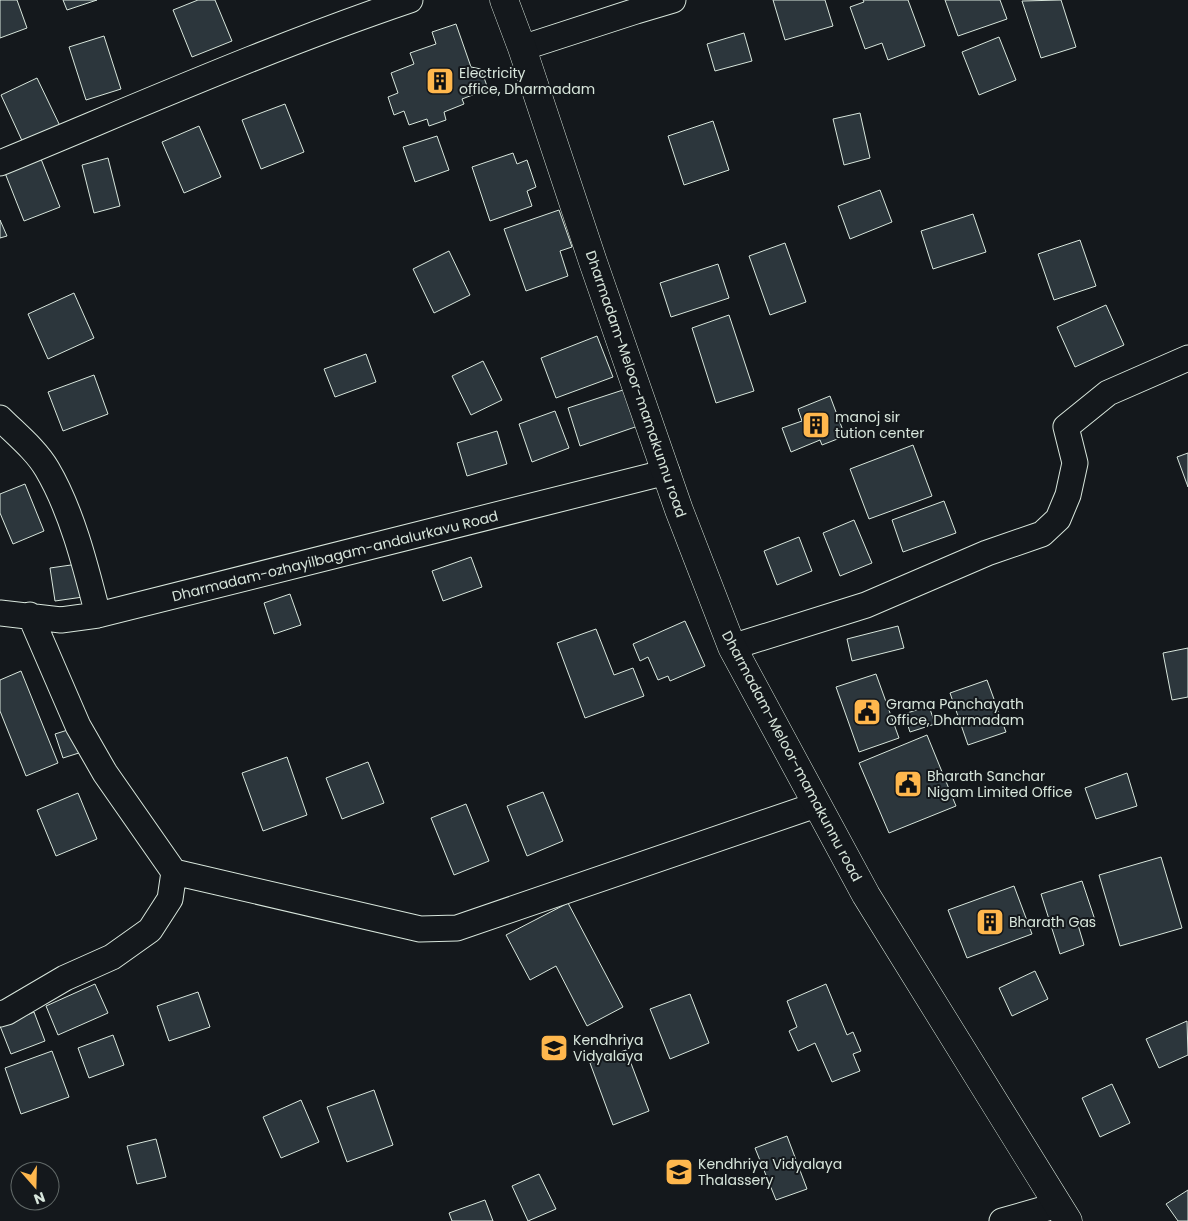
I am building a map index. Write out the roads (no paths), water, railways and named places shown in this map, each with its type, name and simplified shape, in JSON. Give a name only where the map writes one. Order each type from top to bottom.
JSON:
[{"type":"main road","name":"Dharmadam-Meloor-mamakunnu road","points":[[504,0],[522,48],[592,262],[679,510],[732,647],[866,895],[1063,1213]]},
{"type":"street","points":[[0,162],[179,87],[410,0]]},
{"type":"street","points":[[522,48],[674,0]]},
{"type":"street","points":[[732,647],[866,605],[987,553],[1042,534],[1058,519],[1068,495],[1075,463],[1066,427],[1108,393],[1188,358]]},
{"type":"street","points":[[0,418],[28,445],[47,468],[63,501],[88,574],[98,615]]},
{"type":"street","name":"Dharmadam-ozhayilbagam-andalurkavu Road","points":[[0,612],[61,620],[98,615],[667,472]]},
{"type":"street","points":[[30,615],[78,726],[105,773],[174,872],[420,929],[457,928],[816,805]]},
{"type":"street","points":[[0,1014],[7,1012],[65,978],[112,957],[150,930],[170,899],[174,872]]},
{"type":"street","points":[[1002,1221],[1063,1213]]},
{"type":"place","name":"Electricity office, Dharmadam","points":[[440,81]]},
{"type":"place","name":"manoj sir tution center","points":[[816,425]]},
{"type":"place","name":"Grama Panchayath Office, Dharmadam","points":[[867,712]]},
{"type":"place","name":"Bharath Sanchar Nigam Limited Office","points":[[908,784]]},
{"type":"place","name":"Bharath Gas","points":[[990,922]]},
{"type":"place","name":"Kendhriya Vidyalaya","points":[[554,1048]]},
{"type":"place","name":"Kendhriya Vidyalaya Thalassery","points":[[679,1172]]}]
